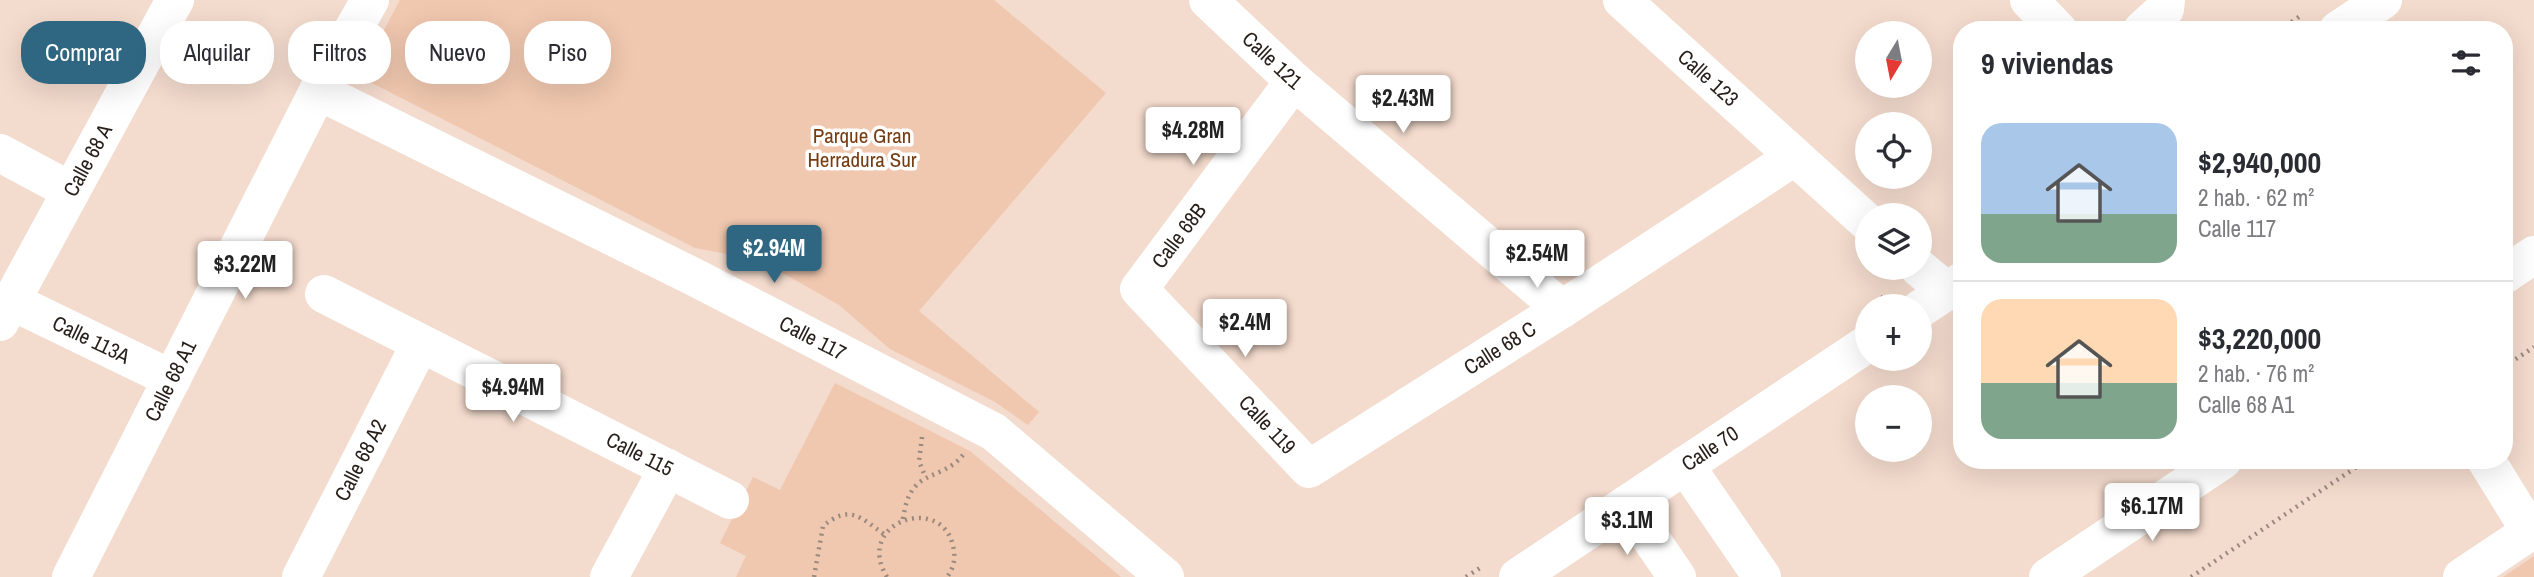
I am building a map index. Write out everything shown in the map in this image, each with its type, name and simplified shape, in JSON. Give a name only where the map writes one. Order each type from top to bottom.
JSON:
[{"type":"street","name":"Calle 68 A","points":[[11,301],[175,0]]},
{"type":"street","name":"Calle 68 A1","points":[[71,577],[318,91],[370,0]]},
{"type":"street","name":"Calle 121","points":[[1208,0],[1294,81],[1562,309]]},
{"type":"street","name":"Calle 123","points":[[1622,0],[1855,211]]},
{"type":"street","points":[[2029,0],[2049,21]]},
{"type":"street","points":[[2152,21],[2165,9],[2166,0]]},
{"type":"street","points":[[2352,21],[2383,0]]},
{"type":"street","name":"Calle 68B","points":[[1139,289],[1294,81]]},
{"type":"street","name":"Calle 117","points":[[318,91],[694,277],[986,428],[1165,577]]},
{"type":"street","points":[[0,153],[71,191]]},
{"type":"street","name":"Calle 68 C","points":[[1309,469],[1562,309],[1794,157]]},
{"type":"street","points":[[2513,269],[2534,255]]},
{"type":"street","name":"Calle 119","points":[[1139,289],[1309,469]]},
{"type":"street","name":"Calle 115","points":[[324,294],[730,499]]},
{"type":"street","name":"Calle 113A","points":[[11,301],[177,368]]},
{"type":"street","name":"Calle 68 A2","points":[[301,577],[420,344]]},
{"type":"street","name":"Calle 70","points":[[1518,577],[1855,352]]},
{"type":"street","points":[[1685,465],[1762,577]]},
{"type":"street","points":[[608,577],[668,468]]},
{"type":"street","points":[[2048,577],[2210,469]]},
{"type":"street","points":[[2462,577],[2532,530],[2492,469]]},
{"type":"street","points":[[1627,504],[1677,577]]},
{"type":"path","points":[[2513,361],[2534,347]]},
{"type":"path","points":[[904,519],[905,507],[925,476],[960,460],[986,428]]},
{"type":"path","points":[[2191,577],[2353,469]]},
{"type":"path","points":[[814,577],[823,526],[836,515],[849,513],[861,517],[885,535]]},
{"type":"path","points":[[887,577],[879,554],[885,535],[904,519],[918,517],[932,520],[944,529],[953,541],[955,556],[947,577]]},
{"type":"green space","name":"Parque Gran Herradura Sur","points":[[400,0],[994,0],[1106,93],[919,311],[1039,412],[1028,425],[995,402],[890,349],[839,305],[760,260],[695,248],[374,84],[391,84],[391,21],[389,21]]},
{"type":"green space","points":[[835,383],[970,451],[1121,577],[736,577],[746,556],[720,543],[753,477],[780,490]]},
{"type":"green space","points":[[2534,556],[2534,577],[2503,577]]}]
